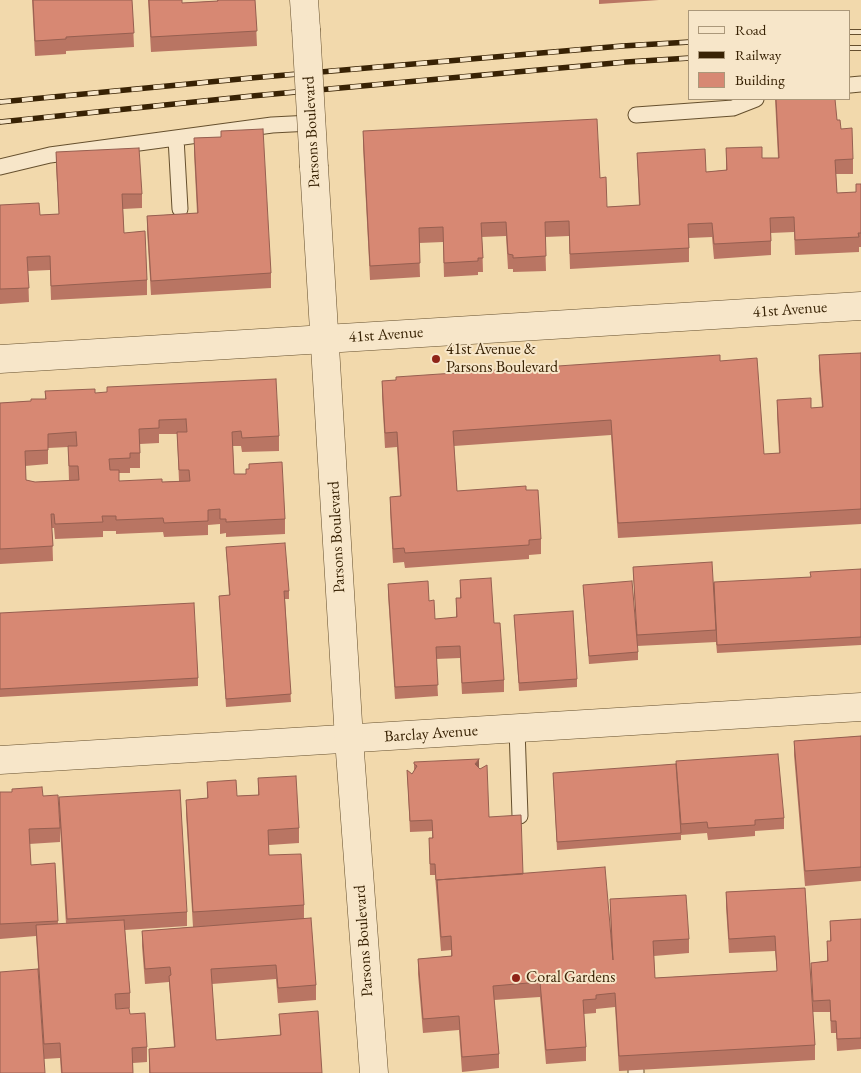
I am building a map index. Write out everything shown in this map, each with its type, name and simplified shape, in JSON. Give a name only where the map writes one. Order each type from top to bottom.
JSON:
[{"type":"street","name":"Parsons Boulevard","points":[[304,0],[349,739],[374,1073]]},
{"type":"street","name":"41st Avenue","points":[[0,359],[861,306]]},
{"type":"street","name":"Barclay Avenue","points":[[0,760],[861,707]]},
{"type":"lane","points":[[636,115],[733,108],[753,100]]},
{"type":"lane","points":[[0,167],[50,155],[272,125],[311,123]]},
{"type":"lane","points":[[176,138],[180,209]]},
{"type":"lane","points":[[517,728],[520,816]]},
{"type":"building","points":[[33,0],[132,0],[134,33],[35,41]]},
{"type":"building","points":[[149,0],[182,0],[182,3],[218,0],[255,0],[257,31],[151,37]]},
{"type":"building","points":[[776,100],[835,100],[837,120],[840,120],[841,129],[852,128],[853,159],[835,160],[837,193],[856,192],[856,184],[861,184],[861,233],[858,233],[859,237],[795,240],[794,217],[770,218],[771,241],[714,244],[712,223],[688,224],[689,248],[570,254],[569,221],[545,222],[546,256],[513,258],[513,255],[508,254],[506,222],[481,223],[483,258],[478,258],[478,261],[444,263],[443,227],[419,228],[420,263],[370,266],[363,131],[597,119],[600,178],[606,177],[607,207],[640,205],[637,153],[705,149],[706,172],[727,170],[726,148],[762,147],[762,158],[779,158]]},
{"type":"building","points":[[263,129],[271,273],[151,281],[147,216],[198,213],[194,138],[221,137],[221,131]]},
{"type":"building","points":[[139,148],[142,194],[122,194],[124,233],[145,231],[147,280],[51,286],[50,256],[27,257],[29,288],[0,289],[0,205],[39,203],[40,215],[59,214],[56,152]]},
{"type":"building","points":[[861,353],[861,509],[618,523],[611,420],[453,431],[457,491],[526,486],[526,490],[538,490],[541,539],[529,540],[529,545],[405,553],[404,548],[393,549],[390,497],[401,496],[397,432],[385,433],[382,381],[396,380],[396,377],[720,355],[720,361],[757,358],[764,454],[780,453],[777,400],[811,398],[811,408],[823,407],[819,355]]},
{"type":"building","points":[[276,379],[279,436],[242,438],[241,431],[232,432],[234,474],[246,474],[249,464],[282,462],[285,519],[226,522],[226,519],[220,519],[220,509],[208,510],[208,521],[164,523],[163,518],[116,520],[116,516],[102,516],[103,522],[55,524],[54,514],[51,514],[53,546],[0,549],[0,403],[46,399],[45,391],[95,389],[95,393],[107,392],[107,387]],"holes":[[[186,419],[187,432],[177,432],[179,470],[189,470],[190,481],[162,482],[162,479],[119,481],[119,470],[110,470],[109,459],[130,458],[130,453],[140,453],[139,429],[159,428],[159,420]],[[76,432],[77,446],[68,446],[69,466],[78,466],[79,480],[35,482],[26,480],[25,451],[48,450],[48,434]]]},
{"type":"building","points":[[285,543],[289,591],[284,591],[291,694],[226,699],[219,596],[230,595],[226,547]]},
{"type":"building","points":[[712,562],[716,630],[637,635],[633,567]]},
{"type":"building","points":[[861,569],[861,637],[717,645],[714,582],[811,577],[810,572]]},
{"type":"building","points":[[491,578],[494,623],[500,623],[504,680],[462,683],[460,646],[436,647],[438,685],[395,687],[388,584],[428,581],[429,601],[434,600],[435,619],[457,617],[456,598],[461,598],[460,580]]},
{"type":"building","points":[[632,581],[638,652],[589,656],[583,585]]},
{"type":"building","points":[[194,603],[198,678],[0,689],[0,613]]},
{"type":"building","points":[[573,611],[577,679],[519,683],[514,615]]},
{"type":"building","points":[[861,736],[861,867],[805,871],[794,741]]},
{"type":"building","points":[[778,754],[784,818],[755,820],[755,825],[708,828],[707,822],[681,824],[676,761]]},
{"type":"building","points":[[479,759],[475,764],[480,769],[487,765],[489,817],[521,815],[523,874],[436,880],[435,864],[430,864],[429,838],[433,838],[432,820],[410,821],[407,770],[412,774],[417,766],[414,762]]},
{"type":"building","points":[[676,764],[681,833],[557,842],[553,773]]},
{"type":"building","points":[[296,776],[299,828],[268,830],[269,855],[301,854],[304,905],[193,912],[186,800],[208,798],[207,782],[236,780],[237,796],[259,795],[258,778]]},
{"type":"building","points":[[42,787],[43,796],[58,795],[60,828],[29,829],[31,865],[55,863],[58,921],[0,924],[0,792],[12,792],[12,789]]},
{"type":"building","points":[[180,790],[187,912],[67,919],[59,797]]},
{"type":"building","points":[[605,867],[613,960],[610,899],[686,895],[689,939],[653,941],[655,978],[777,971],[775,936],[729,939],[726,892],[805,888],[815,1045],[619,1056],[615,993],[596,995],[596,999],[583,1000],[586,1047],[546,1050],[540,982],[493,986],[499,1054],[462,1057],[459,1016],[423,1019],[418,959],[452,956],[451,936],[441,937],[437,880]]},
{"type":"building","points":[[311,918],[316,985],[278,988],[276,965],[211,969],[216,1040],[281,1035],[279,1014],[318,1011],[322,1073],[150,1073],[149,1049],[175,1047],[169,976],[171,975],[170,967],[145,969],[142,931]]},
{"type":"building","points":[[861,919],[861,1038],[837,1039],[836,1021],[831,1021],[830,1000],[813,1001],[811,963],[828,961],[827,941],[831,941],[830,921]]},
{"type":"building","points":[[124,920],[130,993],[115,994],[116,1009],[129,1008],[130,1014],[145,1013],[147,1047],[132,1048],[133,1073],[62,1073],[60,1043],[44,1044],[36,925]]},
{"type":"building","points":[[38,969],[45,1073],[0,1073],[0,972]]},
{"type":"railway","points":[[851,32],[861,32]]},
{"type":"railway","points":[[0,102],[251,78],[622,46],[688,42]]},
{"type":"railway","points":[[851,48],[861,48]]},
{"type":"railway","points":[[0,122],[252,96],[626,62],[688,58]]},
{"type":"place","name":"41st Avenue & Parsons Boulevard","points":[[436,359]]},
{"type":"place","name":"Coral Gardens","points":[[516,978]]}]
